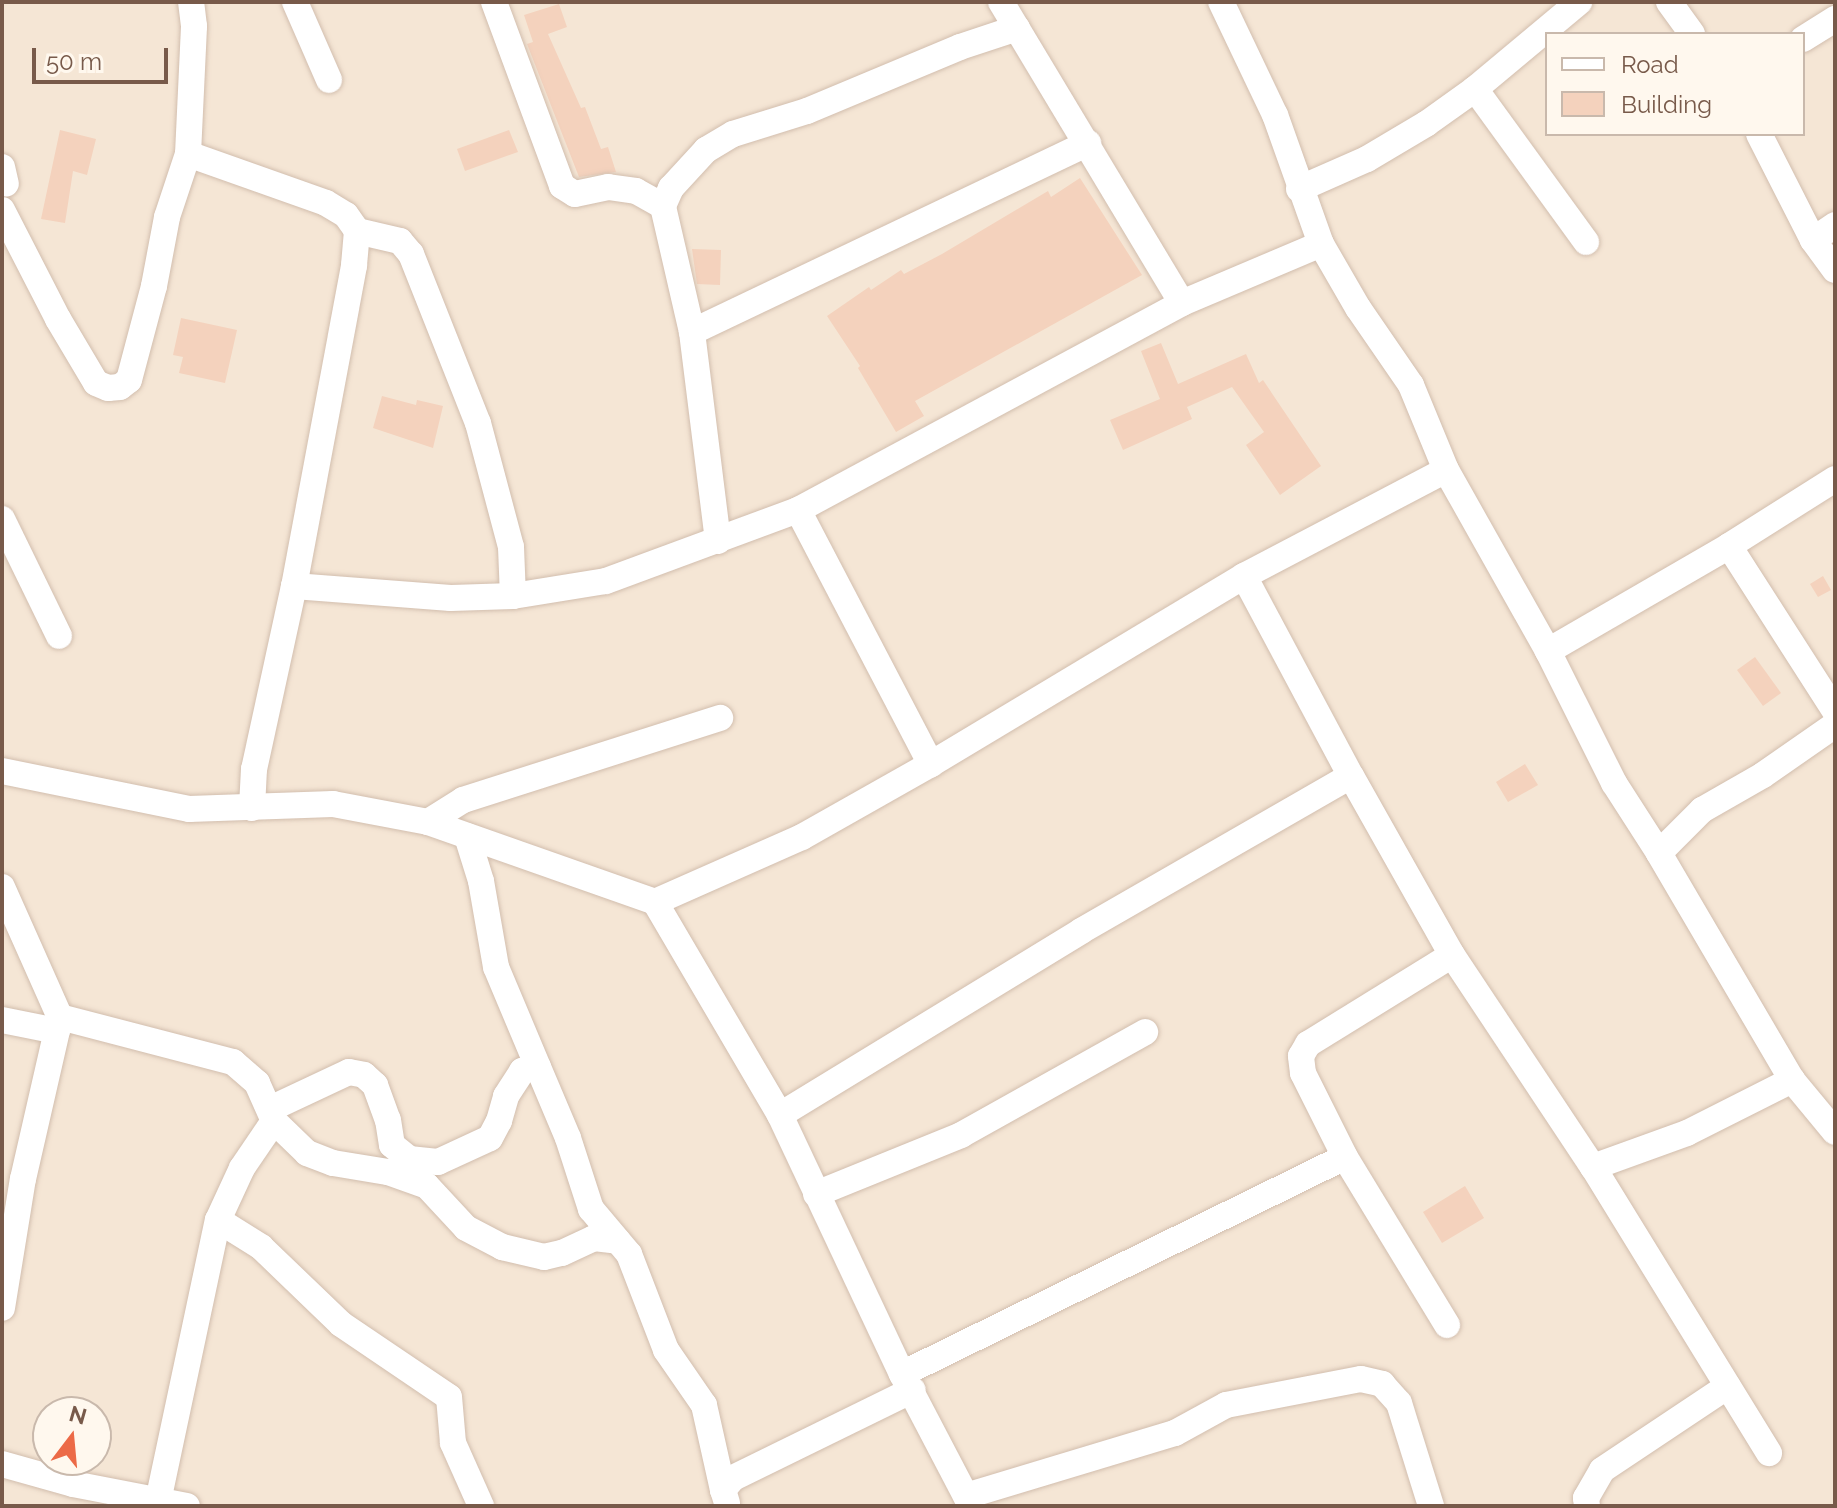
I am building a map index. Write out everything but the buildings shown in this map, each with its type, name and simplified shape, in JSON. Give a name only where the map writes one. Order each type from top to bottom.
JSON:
[{"type":"street","points":[[3,187],[58,319],[96,383],[108,388],[120,387],[129,380],[154,286],[167,217],[188,154],[194,26],[191,2]]},
{"type":"street","points":[[295,2],[329,80]]},
{"type":"street","points":[[494,2],[562,186],[575,194],[608,187],[636,191],[663,206]]},
{"type":"street","points":[[1001,2],[1182,303]]},
{"type":"street","points":[[1221,2],[1275,115],[1321,244],[1358,308],[1411,385],[1446,470],[1548,651],[1614,783],[1659,853],[1792,1080],[1835,1132]]},
{"type":"street","points":[[1299,189],[1367,159],[1475,89],[1579,2]]},
{"type":"street","points":[[1669,2],[1691,32]]},
{"type":"street","points":[[1805,38],[1835,19]]},
{"type":"street","points":[[718,541],[692,332],[663,206],[671,188],[706,150],[733,134],[807,111],[960,47],[1017,28]]},
{"type":"street","points":[[1475,89],[1586,242]]},
{"type":"street","points":[[1760,136],[1813,240],[1835,270]]},
{"type":"street","points":[[692,332],[1088,143]]},
{"type":"street","points":[[188,154],[326,203],[346,215],[357,231],[354,266],[294,586],[254,769],[252,808]]},
{"type":"street","points":[[1813,240],[1835,225]]},
{"type":"street","points":[[357,231],[400,241],[411,254],[481,434],[511,547],[513,596]]},
{"type":"street","points":[[294,586],[451,598],[513,596],[606,581],[798,510],[1182,303],[1321,244]]},
{"type":"street","points":[[655,902],[802,837],[931,764],[1244,576],[1446,470]]},
{"type":"street","points":[[1548,651],[1729,546],[1835,479]]},
{"type":"street","points":[[798,510],[931,764]]},
{"type":"street","points":[[2,519],[59,636]]},
{"type":"street","points":[[1729,546],[1835,711]]},
{"type":"street","points":[[1244,576],[1351,776],[1452,955],[1593,1167],[1769,1453]]},
{"type":"street","points":[[428,822],[463,800],[720,718]]},
{"type":"street","points":[[1659,853],[1702,810],[1763,775],[1835,725]]},
{"type":"street","points":[[2,771],[189,809],[333,804],[428,822],[655,902],[780,1115],[968,1501],[1175,1433],[1226,1405],[1361,1379],[1382,1384],[1399,1403],[1431,1506]]},
{"type":"street","points":[[780,1115],[1081,931],[1351,776]]},
{"type":"street","points":[[467,836],[481,881],[496,967],[505,995],[568,1138],[591,1209],[629,1254],[666,1350],[704,1405],[726,1498]]},
{"type":"street","points":[[2,887],[58,1024],[18,1205],[2,1308]]},
{"type":"street","points":[[1447,1325],[1345,1157],[1303,1073],[1301,1056],[1308,1044],[1452,955]]},
{"type":"street","points":[[2,1020],[58,1024],[233,1062],[257,1083],[272,1115],[307,1153],[333,1163],[388,1172],[427,1186],[466,1228],[502,1247],[544,1257],[562,1253],[594,1238],[618,1241]]},
{"type":"street","points":[[816,1194],[961,1135],[1145,1032]]},
{"type":"street","points":[[157,1503],[218,1220],[242,1168],[272,1115],[349,1072],[364,1075],[375,1085],[388,1120],[392,1145],[409,1159],[438,1162],[490,1138],[506,1096],[522,1071],[538,1067]]},
{"type":"street","points":[[1593,1167],[1687,1133],[1792,1080]]},
{"type":"street","points":[[726,1498],[733,1478],[908,1382],[1345,1157]]},
{"type":"street","points":[[218,1220],[261,1247],[341,1324],[449,1397],[453,1443],[481,1506]]},
{"type":"street","points":[[1587,1506],[1589,1489],[1602,1470],[1728,1386]]},
{"type":"street","points":[[2,1464],[73,1484],[157,1503],[187,1506]]},
{"type":"shaded area","points":[[2,2],[1835,2],[1835,1506],[2,1506]]}]
